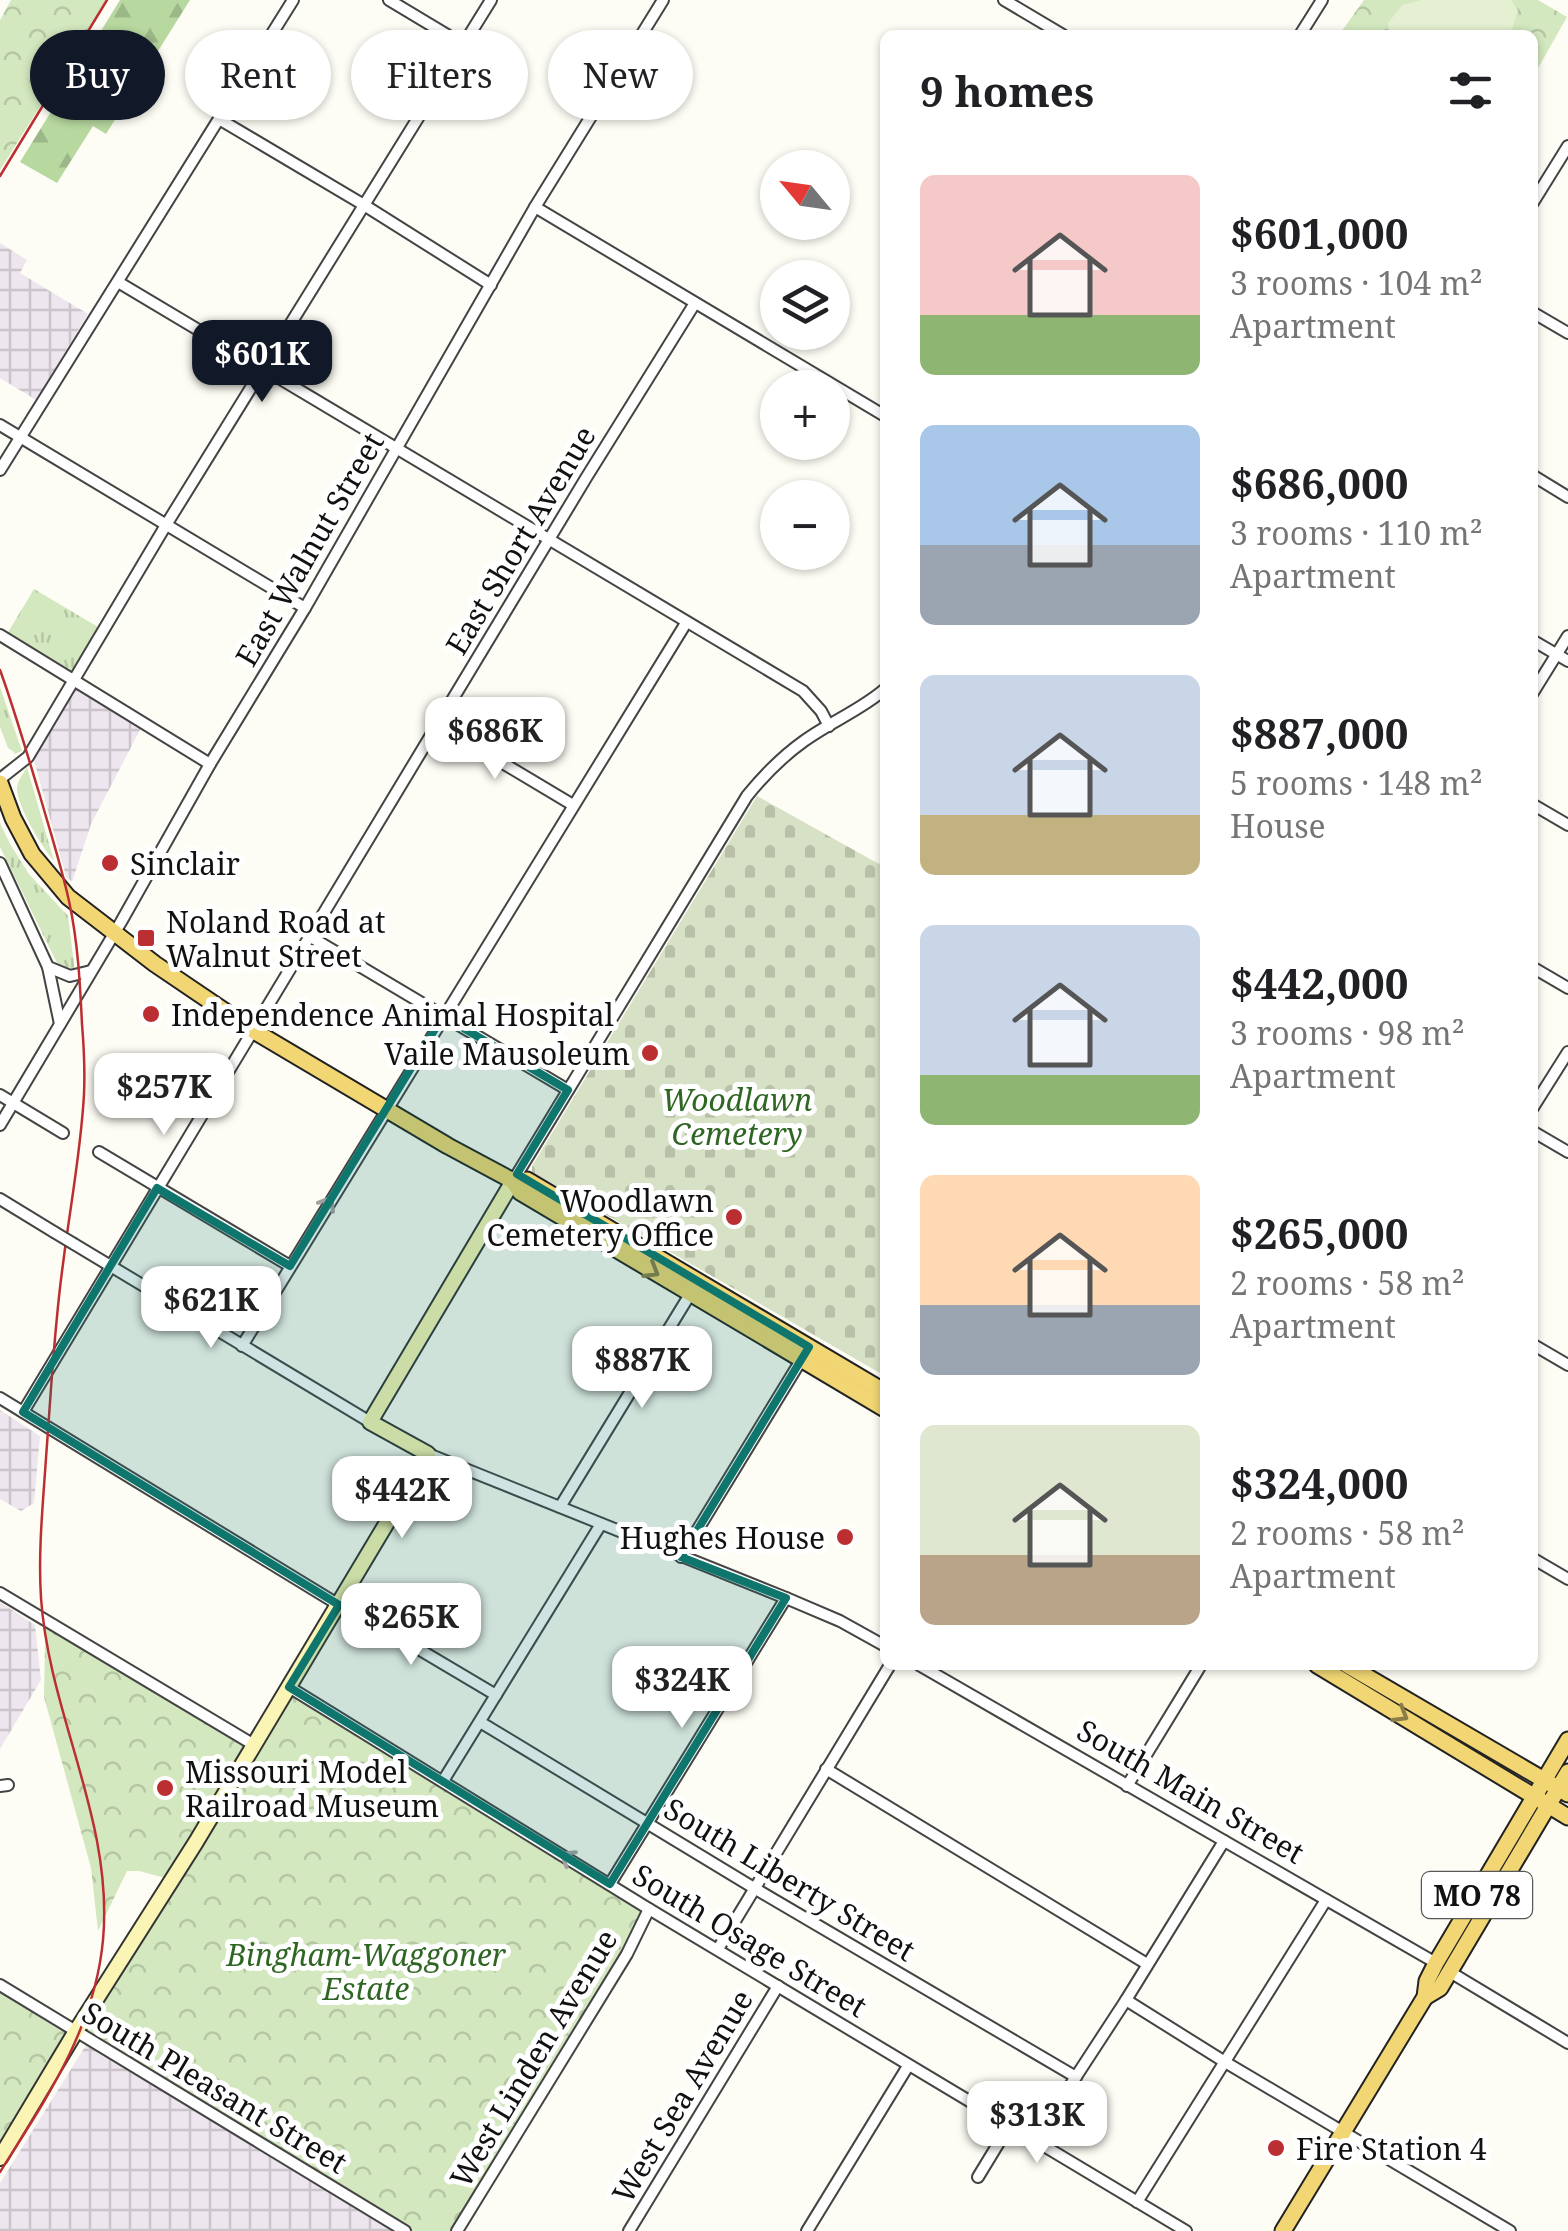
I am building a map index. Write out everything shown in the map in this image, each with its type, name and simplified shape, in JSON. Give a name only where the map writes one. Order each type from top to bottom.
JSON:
[{"type":"main road","points":[[0,781],[21,835],[68,897],[168,972],[254,1031],[386,1109],[513,1181],[527,1180],[805,1353],[880,1405]]},
{"type":"main road","points":[[805,1353],[880,1390]]},
{"type":"main road","points":[[1325,1670],[1568,1817]]},
{"type":"main road","points":[[1356,1670],[1557,1788]]},
{"type":"main road","name":"MO 78","points":[[1557,1788],[1568,1740]]},
{"type":"main road","name":"MO 78","points":[[1283,2231],[1425,1997],[1440,1988],[1443,1967],[1542,1801],[1568,1772]]},
{"type":"street","points":[[275,30],[293,0]]},
{"type":"street","points":[[389,0],[439,30]]},
{"type":"street","points":[[473,30],[491,0]]},
{"type":"street","name":"East Walnut Street","points":[[0,1125],[536,207],[663,0]]},
{"type":"street","points":[[1004,0],[1055,30]]},
{"type":"street","points":[[1303,30],[1322,0]]},
{"type":"street","points":[[0,470],[219,120]]},
{"type":"street","points":[[222,120],[490,286]]},
{"type":"street","points":[[0,781],[28,757],[166,524],[417,120]]},
{"type":"street","points":[[1538,194],[1568,146]]},
{"type":"street","points":[[1555,166],[1568,174]]},
{"type":"street","points":[[536,207],[880,413]]},
{"type":"street","points":[[118,282],[803,692],[822,711],[829,726]]},
{"type":"street","name":"East Short Avenue","points":[[23,1412],[694,302]]},
{"type":"street","points":[[1538,316],[1568,333]]},
{"type":"street","points":[[0,425],[305,608]]},
{"type":"street","points":[[1538,478],[1568,496]]},
{"type":"street","points":[[242,1346],[686,623]]},
{"type":"street","points":[[0,635],[210,764]]},
{"type":"street","points":[[1538,684],[1568,636]]},
{"type":"street","points":[[1538,643],[1568,661]]},
{"type":"street","points":[[370,1422],[747,796],[794,749],[880,694]]},
{"type":"street","points":[[439,724],[573,805]]},
{"type":"street","points":[[1538,808],[1568,825]]},
{"type":"street","points":[[0,864],[48,966],[60,1024]]},
{"type":"street","points":[[309,936],[568,1090]]},
{"type":"street","points":[[48,966],[70,976],[92,970]]},
{"type":"street","points":[[1538,970],[1568,988]]},
{"type":"street","points":[[1538,1100],[1568,1052]]},
{"type":"street","points":[[0,1095],[63,1133]]},
{"type":"street","points":[[1538,1134],[1568,1152]]},
{"type":"street","points":[[99,1152],[290,1266]]},
{"type":"street","points":[[0,1199],[428,1454],[786,1598],[880,1643]]},
{"type":"street","points":[[560,1508],[694,1287]]},
{"type":"street","points":[[1538,1348],[1568,1365]]},
{"type":"street","points":[[681,1557],[805,1353]]},
{"type":"street","points":[[0,1398],[339,1605],[496,1695]]},
{"type":"street","points":[[0,2158],[196,1842],[428,1454]]},
{"type":"street","points":[[443,1780],[601,1524]]},
{"type":"street","points":[[1538,1562],[1568,1579]]},
{"type":"street","points":[[0,1593],[254,1745]]},
{"type":"street","name":"West Linden Avenue","points":[[610,1884],[786,1598]]},
{"type":"street","name":"West Sea Avenue","points":[[718,1949],[887,1670]]},
{"type":"street","name":"South Main Street","points":[[928,1670],[1568,2043]]},
{"type":"street","points":[[1127,1786],[1198,1670]]},
{"type":"street","name":"South Osage Street","points":[[290,1687],[650,1910],[1186,2231]]},
{"type":"street","name":"South Liberty Street","points":[[480,1722],[1076,2077]]},
{"type":"street","points":[[826,1769],[1147,1964]]},
{"type":"street","points":[[1034,2140],[1224,1841]]},
{"type":"street","points":[[1137,2202],[1326,1900]]},
{"type":"street","name":"West Linden Avenue","points":[[457,2231],[650,1910]]},
{"type":"street","name":"South Pleasant Street","points":[[0,1986],[404,2231]]},
{"type":"street","name":"West Sea Avenue","points":[[630,2231],[778,1986]]},
{"type":"street","points":[[1126,2000],[1510,2231]]},
{"type":"street","points":[[807,2231],[908,2066]]},
{"type":"street","points":[[978,2176],[1009,2126]]},
{"type":"highlighted area","points":[[443,1016],[568,1090],[517,1174],[809,1347],[681,1557],[786,1598],[610,1884],[289,1687],[339,1605],[23,1412],[157,1188],[290,1266]]},
{"type":"shaded area","points":[[0,243],[27,260],[20,273],[88,314],[36,400],[0,378]]},
{"type":"shaded area","points":[[75,687],[141,728],[91,824],[72,882],[66,876],[33,757]]},
{"type":"shaded area","points":[[0,1410],[40,1436],[34,1503],[21,1511],[0,1499]]},
{"type":"shaded area","points":[[0,1602],[35,1625],[41,1680],[0,1749]]},
{"type":"shaded area","points":[[86,2045],[392,2231],[0,2231],[0,2183]]},
{"type":"green space","points":[[11,0],[107,0],[88,30],[30,30],[31,120],[0,170],[0,20]]},
{"type":"green space","points":[[120,0],[190,0],[165,40],[165,30],[101,30]]},
{"type":"green space","points":[[1364,0],[1538,0],[1567,17],[1538,68],[1538,30],[1343,30]]},
{"type":"green space","points":[[1421,0],[1511,0],[1518,10],[1511,30],[1389,30],[1388,23],[1402,5]]},
{"type":"green space","points":[[46,120],[115,120],[106,134],[93,126],[57,183],[20,162]]},
{"type":"green space","points":[[34,589],[98,627],[72,670],[7,634]]},
{"type":"green space","points":[[0,687],[22,751],[14,754],[0,727]]},
{"type":"green space","points":[[27,767],[54,861],[31,827],[18,797],[18,783]]},
{"type":"green space","name":"Woodlawn Cemetery","points":[[757,796],[880,863],[880,1373],[532,1172],[532,1166]]},
{"type":"green space","points":[[0,823],[29,874],[68,916],[75,972],[57,963],[0,847]]},
{"type":"green space","name":"Bingham-Waggoner Estate","points":[[43,1618],[253,1745],[289,1687],[649,1909],[457,2231],[405,2231],[76,2031],[0,2154],[0,1985],[76,2030],[169,1879],[127,1871],[98,1931],[91,1868],[44,1697]]},
{"type":"railway","points":[[0,176],[107,0]]},
{"type":"railway","points":[[0,670],[62,874],[78,962],[84,1094],[55,1336],[40,1580],[46,1641],[90,1810],[104,1896],[98,1972],[79,2033],[51,2090],[0,2172]]},
{"type":"place","name":"Sinclair","points":[[110,863]]},
{"type":"place","name":"Noland Road at Walnut Street","points":[[146,938]]},
{"type":"place","name":"Independence Animal Hospital","points":[[151,1014]]},
{"type":"place","name":"Vaile Mausoleum","points":[[650,1053]]},
{"type":"place","name":"Woodlawn Cemetery Office","points":[[734,1217]]},
{"type":"place","name":"Hughes House","points":[[845,1537]]},
{"type":"place","name":"Missouri Model Railroad Museum","points":[[165,1788]]},
{"type":"place","name":"Fire Station 4","points":[[1276,2148]]}]
